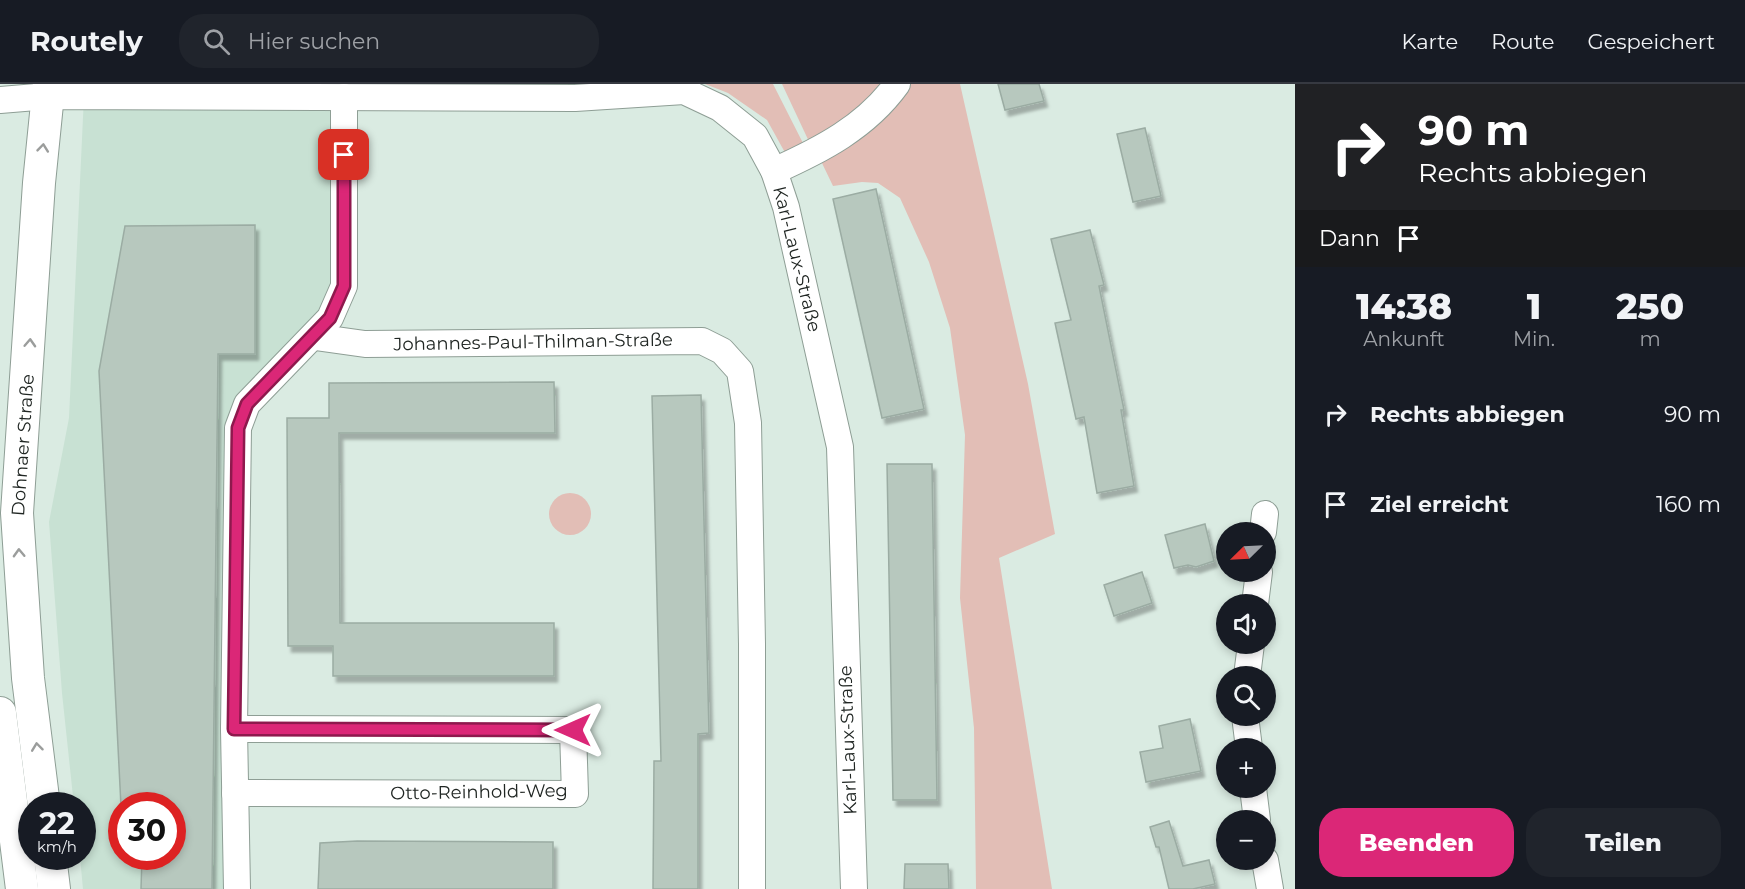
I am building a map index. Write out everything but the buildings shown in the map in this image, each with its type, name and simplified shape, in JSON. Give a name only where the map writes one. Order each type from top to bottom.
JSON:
[{"type":"main road","name":"Dohnaer Straße","points":[[42,792],[28,678],[17,513],[39,183],[49,90]]},
{"type":"main road","points":[[0,713],[22,889]]},
{"type":"main road","points":[[52,870],[54,889]]},
{"type":"street","points":[[774,171],[812,154],[854,129],[897,84]]},
{"type":"street","name":"Karl-Laux-Straße","points":[[0,100],[49,90],[227,90],[344,97],[575,98],[642,89],[684,91],[720,108],[755,136],[774,171],[795,242],[840,447],[854,889]]},
{"type":"street","points":[[237,889],[234,729],[238,428],[247,404],[315,337],[330,318],[344,286],[344,97]]},
{"type":"street","name":"Johannes-Paul-Thilman-Straße","points":[[315,337],[365,344],[702,341],[722,351],[740,371],[748,423],[751,546],[752,889]]},
{"type":"street","name":"Otto-Reinhold-Weg","points":[[234,729],[573,730],[575,794],[235,793]]},
{"type":"street","points":[[1266,870],[1270,889]]},
{"type":"shaded area","points":[[705,84],[773,84],[807,151],[788,158],[767,120],[728,93]]},
{"type":"shaded area","points":[[782,84],[886,84],[812,148]]},
{"type":"shaded area","points":[[908,84],[960,84],[1028,384],[1055,534],[999,558],[1052,889],[976,889],[974,728],[960,598],[965,435],[950,328],[929,262],[900,198],[878,183],[862,182],[833,186],[821,161]]},
{"type":"shaded area","points":[[84,96],[344,97],[344,286],[247,404],[237,889],[83,889],[81,870],[96,870],[96,792],[73,792],[62,693],[49,522],[69,418]]},
{"type":"shaded area","points":[[570,493],[585,499],[591,514],[585,529],[570,535],[555,529],[549,514],[555,499]]},
{"type":"route","points":[[344,155],[344,286],[330,318],[315,337],[247,404],[238,428],[234,729],[573,730]]}]
